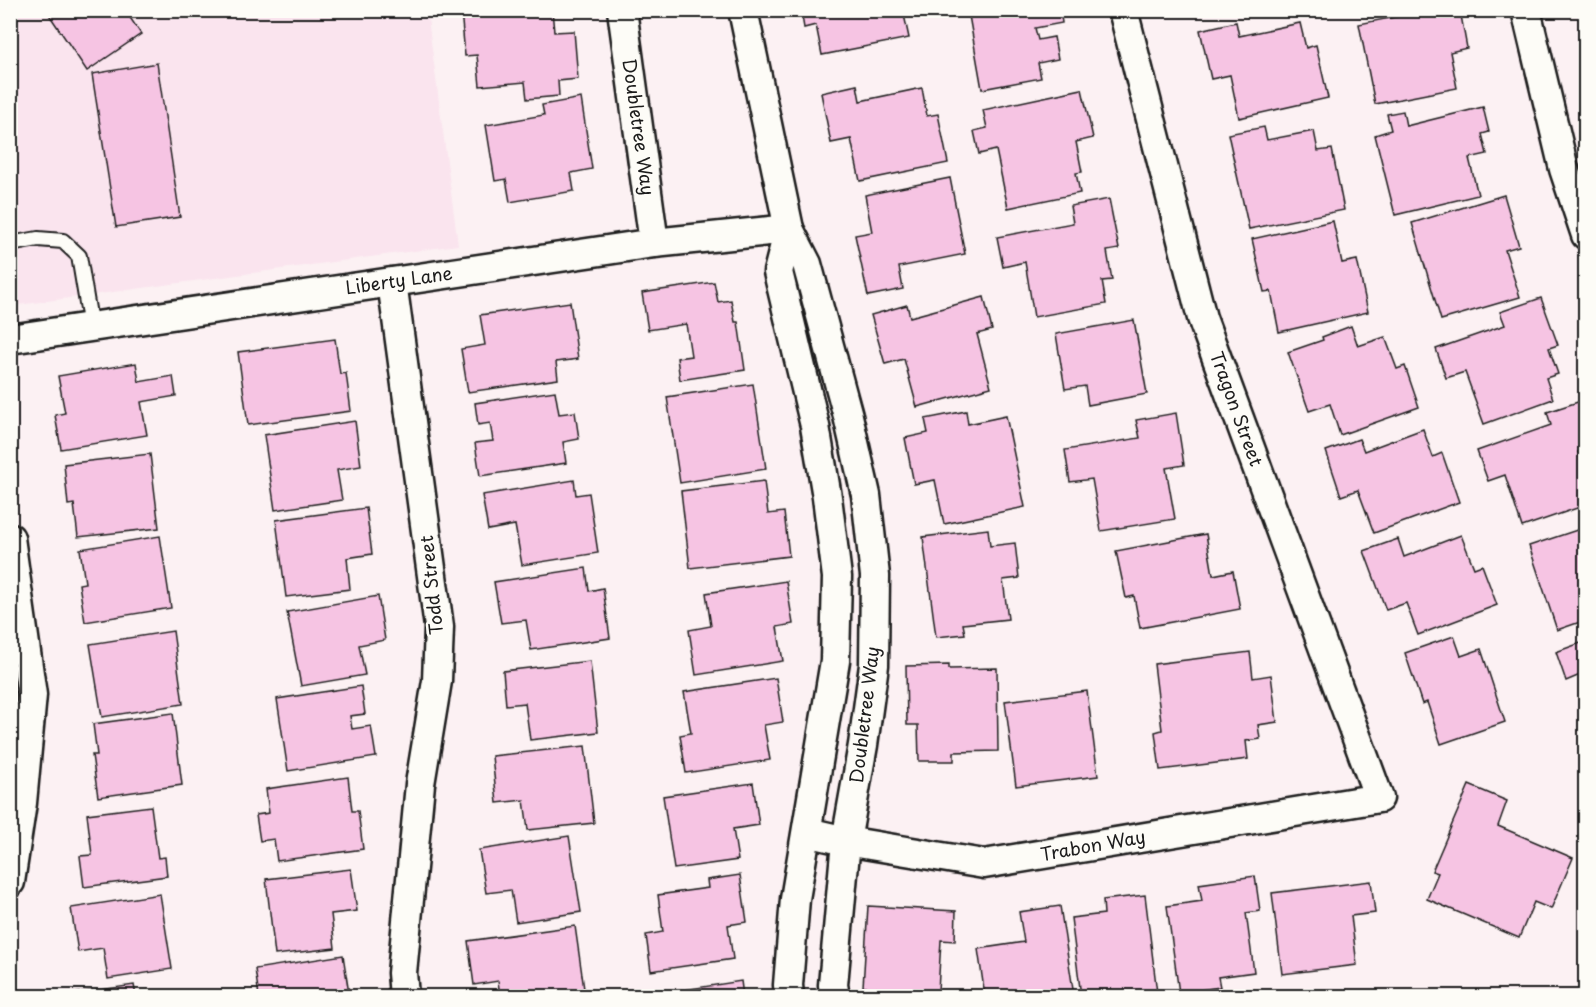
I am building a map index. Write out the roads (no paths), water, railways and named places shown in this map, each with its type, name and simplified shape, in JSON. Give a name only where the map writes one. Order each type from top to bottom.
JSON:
[{"type":"street","name":"Doubletree Way","points":[[622,10],[654,243]]},
{"type":"street","name":"Doubletree Way","points":[[743,10],[789,229],[807,264],[848,416],[866,495],[876,576],[874,665],[846,841],[833,985],[834,996]]},
{"type":"street","name":"Tragon Street","points":[[1123,10],[1202,318],[1379,798]]},
{"type":"street","points":[[1526,10],[1564,169],[1586,235]]},
{"type":"street","name":"Doubletree Way","points":[[789,229],[778,272],[815,426],[837,577],[835,661],[795,899],[789,996]]},
{"type":"street","name":"Liberty Lane","points":[[10,339],[654,243],[789,229]]},
{"type":"street","name":"Todd Street","points":[[392,282],[439,627],[437,681],[420,784],[402,973],[404,996]]},
{"type":"street","points":[[10,538],[32,695],[22,804],[10,882]]},
{"type":"street","name":"Trabon Way","points":[[807,832],[846,841],[984,864],[1379,798]]},
{"type":"lane","points":[[10,244],[38,240],[63,241],[79,256],[91,327]]}]
